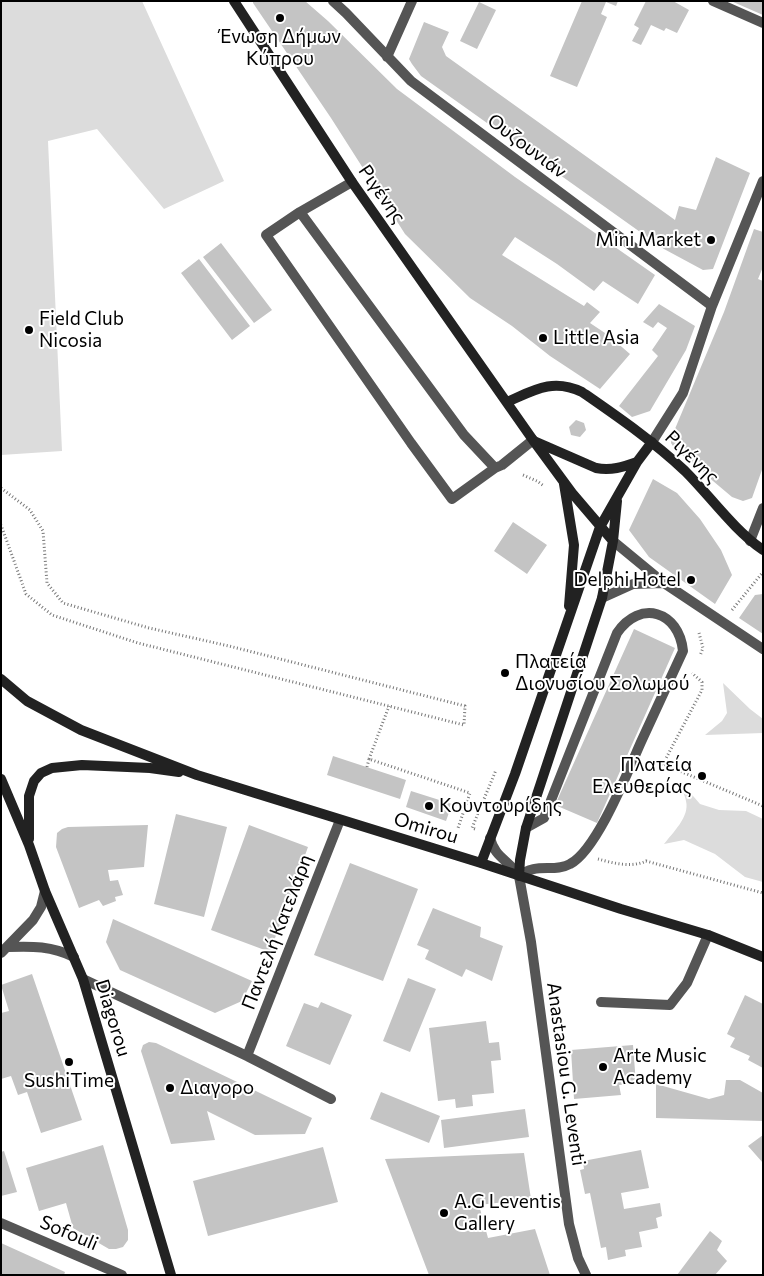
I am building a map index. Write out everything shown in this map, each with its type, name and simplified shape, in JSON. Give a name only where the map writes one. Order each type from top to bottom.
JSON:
[{"type":"street","name":"Ριγένης","points":[[234,1],[352,182],[533,440],[563,481],[600,527],[614,541]]},
{"type":"street","name":"Ουζουνιάν","points":[[333,1],[411,81],[712,306]]},
{"type":"street","points":[[387,57],[412,1]]},
{"type":"street","points":[[713,1],[763,23]]},
{"type":"street","points":[[481,863],[515,774],[600,527],[637,462],[683,393],[712,306],[763,181]]},
{"type":"street","points":[[352,182],[300,212],[266,235],[452,499],[502,465],[533,440],[596,468],[618,469],[637,462]]},
{"type":"street","points":[[300,212],[464,435],[495,468]]},
{"type":"street","name":"Ριγένης","points":[[507,402],[536,389],[548,386],[572,387],[582,392],[652,442],[685,472],[750,541],[763,550]]},
{"type":"street","points":[[563,481],[574,545],[566,627]]},
{"type":"street","points":[[519,876],[520,854],[526,828],[602,598],[614,541],[618,497]]},
{"type":"street","points":[[750,541],[763,508]]},
{"type":"street","points":[[614,541],[664,583],[763,649]]},
{"type":"street","points":[[602,598],[633,584],[664,583]]},
{"type":"street","points":[[519,876],[526,870],[562,867],[570,864],[595,837],[604,823],[683,651],[682,641],[674,625],[661,616],[642,613],[633,616],[624,622],[617,632],[544,818],[526,828]]},
{"type":"street","name":"Omirou","points":[[1,679],[27,700],[81,730],[197,775],[708,935],[763,958]]},
{"type":"street","points":[[29,845],[29,796],[34,781],[41,773],[52,768],[82,765],[124,766],[197,775]]},
{"type":"street","name":"Diagorou","points":[[1,779],[29,845],[45,891],[83,979],[171,1275]]},
{"type":"street","name":"Παντελή Κατελάρη","points":[[247,1056],[340,820]]},
{"type":"street","points":[[490,838],[492,848],[496,854],[514,868],[519,876]]},
{"type":"street","name":"Anastasiou G. Leventi","points":[[519,876],[531,942],[569,1224],[578,1258],[586,1275]]},
{"type":"street","points":[[4,950],[33,920],[41,907],[45,891]]},
{"type":"street","points":[[601,1002],[670,1005],[687,983],[708,935]]},
{"type":"street","points":[[4,950],[42,947],[51,948],[74,957]]},
{"type":"street","points":[[83,979],[247,1056],[331,1099]]},
{"type":"street","name":"Sofouli","points":[[1,1223],[122,1275]]},
{"type":"path","points":[[523,475],[537,480],[546,488]]},
{"type":"path","points":[[1,488],[30,510],[42,531],[47,584],[63,604],[149,628],[229,646],[465,706],[464,725],[138,643],[52,615],[26,594],[1,525]]},
{"type":"path","points":[[682,641],[722,622],[763,572]]},
{"type":"path","points":[[663,764],[702,690],[702,682],[692,673]]},
{"type":"path","points":[[367,767],[389,706]]},
{"type":"path","points":[[369,759],[470,793],[458,828]]},
{"type":"path","points":[[658,764],[663,764],[763,806]]},
{"type":"path","points":[[595,858],[614,864],[640,864],[646,861],[763,893]]},
{"type":"shaded area","name":"Field Club Nicosia","points":[[1,1],[142,1],[224,181],[164,209],[97,129],[48,141],[62,451],[1,455]]},
{"type":"shaded area","points":[[723,683],[763,719],[763,733],[705,735],[722,721],[727,713]]},
{"type":"shaded area","points":[[681,782],[700,804],[719,810],[746,811],[763,819],[763,882],[745,877],[715,854],[684,840],[664,844],[680,824],[687,807]]},
{"type":"building","points":[[253,1],[305,1],[397,89],[515,177],[655,275],[638,304],[603,281],[594,291],[515,237],[502,255],[584,306],[587,302],[600,312],[590,323],[608,335],[630,354],[600,389],[550,356],[512,326],[470,298],[405,234]]},
{"type":"building","points":[[582,1],[618,1],[616,6],[606,2],[601,14],[607,17],[577,87],[550,76]]},
{"type":"building","points":[[646,1],[673,1],[689,10],[677,33],[666,28],[664,31],[651,25],[641,45],[632,41],[639,28],[634,25]]},
{"type":"building","points":[[731,1],[763,1],[763,15]]},
{"type":"building","points":[[479,2],[496,10],[477,49],[460,41]]},
{"type":"building","points":[[424,22],[449,32],[442,47],[446,56],[675,220],[679,206],[696,210],[716,157],[750,173],[713,269],[703,270],[664,249],[421,76],[409,59]]},
{"type":"building","points":[[754,229],[763,232],[763,267],[758,279],[763,281],[763,467],[752,498],[743,501],[732,497],[675,449],[671,443],[672,436],[724,312]]},
{"type":"building","points":[[221,243],[272,310],[254,323],[203,257]]},
{"type":"building","points":[[199,259],[250,326],[232,340],[181,273]]},
{"type":"building","points":[[659,304],[695,326],[686,350],[650,411],[632,417],[619,406],[658,356],[652,350],[667,328],[658,322],[653,328],[643,322]]},
{"type":"building","points":[[576,420],[584,423],[586,430],[580,437],[571,435],[569,427]]},
{"type":"building","points":[[653,479],[677,493],[700,519],[721,550],[732,575],[715,604],[649,557],[629,530]]},
{"type":"building","points":[[513,522],[547,545],[527,574],[494,551]]},
{"type":"building","points":[[763,594],[763,634],[739,618],[755,595]]},
{"type":"building","points":[[634,629],[675,648],[597,823],[555,805]]},
{"type":"building","points":[[333,756],[406,780],[400,799],[327,775]]},
{"type":"building","name":"Κουντουρίδης","points":[[411,791],[452,804],[446,821],[406,807]]},
{"type":"building","points":[[176,814],[227,827],[204,917],[154,904]]},
{"type":"building","points":[[148,825],[144,867],[108,870],[110,881],[118,880],[123,895],[115,897],[116,901],[103,906],[99,900],[79,908],[56,847],[57,833],[68,827]]},
{"type":"building","points":[[249,825],[308,847],[270,952],[211,930]]},
{"type":"building","points":[[350,863],[418,889],[383,981],[314,955]]},
{"type":"building","points":[[433,908],[481,927],[480,937],[503,946],[492,981],[466,969],[462,977],[425,959],[429,950],[417,945]]},
{"type":"building","points":[[113,919],[252,981],[242,1001],[215,1013],[120,970],[106,942]]},
{"type":"building","points":[[32,974],[82,1120],[41,1133],[27,1092],[18,1095],[11,1076],[1,1079],[1,1013],[9,1011],[1,985]]},
{"type":"building","points":[[408,978],[436,989],[410,1052],[383,1041]]},
{"type":"building","points":[[745,995],[763,1004],[763,1068],[748,1060],[750,1056],[730,1047],[735,1038],[727,1034]]},
{"type":"building","points":[[321,1002],[352,1015],[330,1065],[286,1046],[304,1003],[318,1008]]},
{"type":"building","points":[[486,1021],[489,1043],[499,1042],[501,1060],[491,1061],[494,1093],[472,1095],[473,1106],[456,1108],[455,1099],[438,1101],[429,1028]]},
{"type":"building","points":[[149,1042],[156,1043],[312,1118],[305,1134],[255,1135],[207,1111],[215,1140],[171,1144],[141,1051],[143,1045]]},
{"type":"building","name":"Arte Music Academy","points":[[633,1045],[636,1084],[619,1085],[621,1095],[574,1099],[571,1050]]},
{"type":"building","points":[[726,1080],[740,1080],[763,1093],[763,1121],[656,1118],[656,1084],[709,1099],[724,1095]]},
{"type":"building","points":[[381,1092],[440,1116],[429,1143],[370,1119]]},
{"type":"building","points":[[525,1109],[529,1137],[444,1148],[441,1120]]},
{"type":"building","points":[[763,1135],[763,1163],[748,1146]]},
{"type":"building","points":[[103,1145],[128,1230],[128,1240],[123,1247],[116,1249],[109,1249],[73,1228],[66,1203],[39,1211],[26,1168]]},
{"type":"building","points":[[323,1147],[338,1202],[208,1236],[193,1181]]},
{"type":"building","points":[[641,1150],[649,1188],[621,1193],[624,1209],[660,1203],[662,1216],[656,1218],[658,1228],[639,1232],[642,1247],[625,1250],[626,1256],[608,1260],[606,1247],[601,1248],[590,1193],[585,1194],[580,1170],[584,1169],[583,1161]]},
{"type":"building","points":[[4,1151],[17,1192],[1,1196],[1,1152]]},
{"type":"building","name":"A.G Leventis Gallery","points":[[524,1153],[531,1199],[479,1205],[488,1238],[535,1229],[550,1275],[429,1275],[385,1159]]},
{"type":"building","points":[[710,1231],[722,1241],[717,1250],[727,1261],[715,1275],[677,1275]]},
{"type":"building","points":[[1,1243],[65,1272],[64,1275],[1,1275]]},
{"type":"place","name":"Ένωση Δήμων Κύπρου","points":[[280,18]]},
{"type":"place","name":"Mini Market","points":[[711,240]]},
{"type":"place","name":"Field Club Nicosia","points":[[29,330]]},
{"type":"place","name":"Little Asia","points":[[543,338]]},
{"type":"place","name":"Delphi Hotel","points":[[691,580]]},
{"type":"place","name":"Πλατεία Διονυσίου Σολωμού","points":[[505,673]]},
{"type":"place","name":"Πλατεία Ελευθερίας","points":[[702,776]]},
{"type":"place","name":"Κουντουρίδης","points":[[429,806]]},
{"type":"place","name":"SushiTime","points":[[69,1062]]},
{"type":"place","name":"Arte Music Academy","points":[[603,1067]]},
{"type":"place","name":"Διαγορο","points":[[170,1088]]},
{"type":"place","name":"A.G Leventis Gallery","points":[[444,1213]]}]
